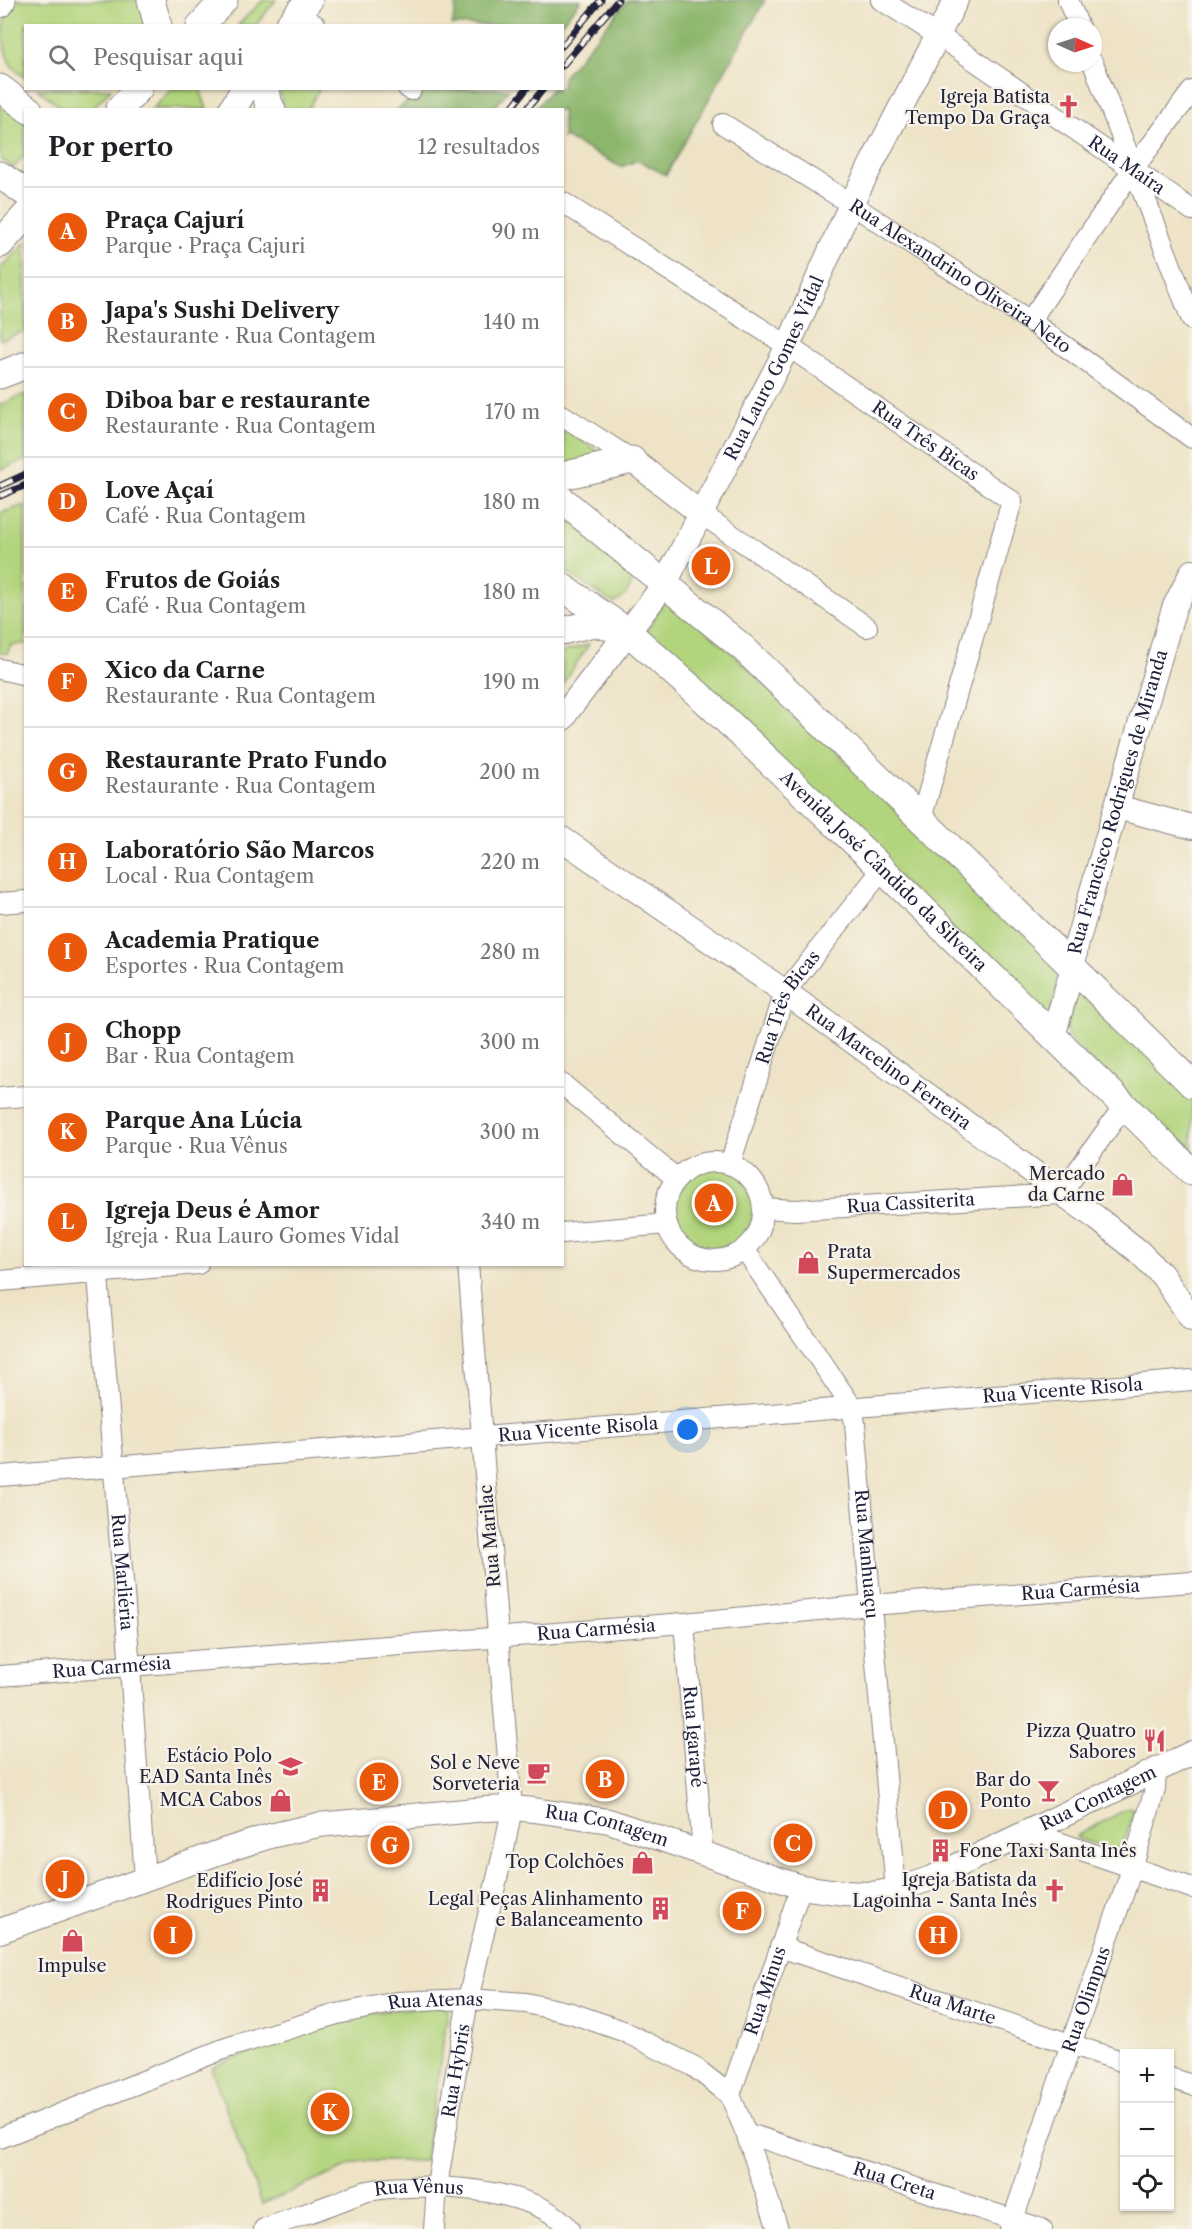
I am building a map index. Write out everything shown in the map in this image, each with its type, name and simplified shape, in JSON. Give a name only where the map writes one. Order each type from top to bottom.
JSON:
[{"type":"main road","points":[[0,4],[2,0]]},
{"type":"main road","points":[[151,0],[157,24]]},
{"type":"main road","points":[[202,24],[224,0]]},
{"type":"main road","points":[[233,108],[244,90]]},
{"type":"main road","points":[[266,90],[271,108]]},
{"type":"main road","points":[[0,175],[24,192]]},
{"type":"main road","points":[[0,244],[24,217]]},
{"type":"main road","points":[[0,375],[24,366]]},
{"type":"main road","points":[[564,476],[632,460]]},
{"type":"main road","points":[[564,503],[743,648],[1192,1084]]},
{"type":"main road","name":"Avenida José Cândido da Silveira","points":[[564,587],[628,632],[707,702],[1192,1172]]},
{"type":"main road","points":[[564,631],[594,623],[628,632]]},
{"type":"street","name":"Rua Maíra","points":[[881,0],[939,36],[1192,210]]},
{"type":"street","name":"Rua Lauro Gomes Vidal","points":[[564,716],[664,585],[788,346],[852,204],[956,0]]},
{"type":"street","points":[[1068,0],[1075,18]]},
{"type":"street","points":[[1096,72],[1192,320]]},
{"type":"street","points":[[1029,321],[1133,169],[1192,90]]},
{"type":"street","name":"Rua Alexandrino Oliveira Neto","points":[[723,124],[852,204],[1029,321],[1192,438]]},
{"type":"street","name":"Rua Três Bicas","points":[[564,203],[788,346],[1012,501],[921,819]]},
{"type":"street","points":[[564,417],[632,460],[700,513],[867,627]]},
{"type":"street","name":"Rua Francisco Rodrigues de Miranda","points":[[1053,1036],[1073,967],[1076,946],[1174,608],[1192,572]]},
{"type":"street","points":[[0,669],[24,675]]},
{"type":"street","points":[[1117,807],[1192,827]]},
{"type":"street","name":"Rua Marcelino Ferreira","points":[[564,840],[785,992],[1138,1251],[1162,1275],[1192,1319]]},
{"type":"street","name":"Rua Três Bicas","points":[[730,1164],[785,992],[882,870]]},
{"type":"street","points":[[0,903],[24,901]]},
{"type":"street","points":[[564,1086],[677,1179]]},
{"type":"street","points":[[0,1098],[24,1096]]},
{"type":"street","points":[[1061,1194],[1124,1106]]},
{"type":"street","points":[[716,1161],[730,1164],[743,1171],[760,1193],[763,1208],[761,1223],[755,1238],[744,1249],[719,1260],[693,1255],[672,1237],[665,1212],[666,1200],[677,1179],[688,1169],[701,1163],[716,1161]]},
{"type":"street","name":"Rua Cassiterita","points":[[763,1208],[795,1210],[1061,1194]]},
{"type":"street","points":[[564,1233],[667,1224]]},
{"type":"street","name":"Rua Manhuaçu","points":[[744,1249],[852,1407],[896,1890]]},
{"type":"street","points":[[0,1281],[97,1269],[158,1266]]},
{"type":"street","name":"Rua Marilac","points":[[468,1266],[512,1808]]},
{"type":"street","name":"Rua Marliéria","points":[[97,1269],[145,1879]]},
{"type":"street","name":"Rua Vicente Risola","points":[[0,1476],[1192,1380]]},
{"type":"street","name":"Rua Carmésia","points":[[0,1676],[684,1623],[870,1605],[1192,1582]]},
{"type":"street","name":"Rua Igarapé","points":[[684,1623],[703,1852]]},
{"type":"street","name":"Rua Contagem","points":[[0,1931],[270,1836],[318,1825],[382,1817],[512,1808],[609,1821],[801,1887],[870,1894],[896,1890],[932,1878],[1192,1753]]},
{"type":"street","name":"Rua Olimpus","points":[[1012,2224],[1132,1869],[1155,1789],[1156,1770]]},
{"type":"street","name":"Rua Hybris","points":[[434,2229],[437,2186],[468,1999],[512,1808]]},
{"type":"street","points":[[1026,1831],[1192,1888]]},
{"type":"street","name":"Rua Minus","points":[[730,2095],[801,1887]]},
{"type":"street","name":"Rua Marte","points":[[780,1947],[1120,2060]]},
{"type":"street","name":"Rua Atenas","points":[[0,2138],[226,2048],[337,2014],[397,2002],[468,1999],[526,2003],[571,2013],[623,2031],[693,2066],[730,2095],[746,2133],[778,2229]]},
{"type":"street","points":[[1174,2079],[1192,2085]]},
{"type":"street","name":"Rua Creta","points":[[746,2133],[1012,2224],[1042,2229]]},
{"type":"street","name":"Rua Vênus","points":[[264,2229],[368,2192],[437,2186],[496,2194],[532,2204],[564,2222],[569,2229]]},
{"type":"green space","points":[[9,0],[140,0],[150,24],[24,24],[24,77],[11,65],[5,50],[5,16]]},
{"type":"green space","points":[[263,0],[276,0],[257,24],[239,24]]},
{"type":"green space","points":[[457,0],[581,0],[561,24],[452,24]]},
{"type":"green space","points":[[628,0],[765,0],[666,175],[638,160],[621,167],[564,138],[564,108],[536,108],[551,90],[564,90],[564,76]]},
{"type":"green space","points":[[39,90],[110,90],[93,108],[62,108]]},
{"type":"green space","points":[[171,90],[200,90],[207,108],[153,108]]},
{"type":"green space","points":[[279,90],[318,90],[309,108],[283,108]]},
{"type":"green space","points":[[422,90],[508,90],[494,108],[399,108]]},
{"type":"green space","points":[[0,100],[24,117],[24,155],[14,168],[0,159]]},
{"type":"green space","points":[[24,244],[24,331],[0,340],[0,269]]},
{"type":"green space","points":[[24,394],[24,460],[0,470],[0,405]]},
{"type":"green space","points":[[564,427],[606,458],[564,466]]},
{"type":"green space","points":[[24,505],[24,644],[11,645],[7,654],[0,653],[0,513]]},
{"type":"green space","points":[[564,517],[635,570],[631,586],[626,594],[613,603],[564,570]]},
{"type":"green space","points":[[666,596],[727,648],[1062,969],[1049,1019],[643,638]]},
{"type":"green space","points":[[589,644],[564,682],[564,652]]},
{"type":"green space","points":[[1078,984],[1192,1095],[1192,1160],[1071,1041],[1066,1030]]},
{"type":"green space","points":[[714,1166],[730,1169],[743,1178],[752,1191],[755,1207],[752,1223],[743,1236],[730,1245],[714,1248],[698,1245],[685,1236],[676,1223],[673,1207],[676,1191],[685,1178],[698,1169]]},
{"type":"green space","points":[[1129,1808],[1134,1812],[1123,1846],[1114,1849],[1078,1839],[1076,1836]]},
{"type":"green space","points":[[449,2005],[425,2161],[361,2161],[262,2204],[211,2068],[294,2035],[345,2019],[384,2011]]},
{"type":"railway","points":[[564,44],[601,0]]},
{"type":"railway","points":[[564,64],[618,0]]},
{"type":"railway","points":[[512,108],[525,90]]},
{"type":"railway","points":[[528,108],[542,90]]},
{"type":"railway","points":[[0,486],[24,475]]},
{"type":"railway","points":[[0,496],[24,486]]},
{"type":"place","name":"Igreja Batista Tempo Da Graça","points":[[1068,107]]},
{"type":"place","name":"Igreja Deus é Amor","points":[[711,566]]},
{"type":"place","name":"Mercado da Carne","points":[[1123,1184]]},
{"type":"place","name":"Praça Cajurí","points":[[714,1203]]},
{"type":"place","name":"Prata Supermercados","points":[[809,1262]]},
{"type":"place","name":"Pizza Quatro Sabores","points":[[1154,1741]]},
{"type":"place","name":"Estácio Polo EAD Santa Inês","points":[[290,1766]]},
{"type":"place","name":"Sol e Neve Sorveteria","points":[[538,1773]]},
{"type":"place","name":"Japa's Sushi Delivery","points":[[605,1779]]},
{"type":"place","name":"Frutos de Goiás","points":[[379,1782]]},
{"type":"place","name":"Bar do Ponto","points":[[1049,1790]]},
{"type":"place","name":"MCA Cabos","points":[[280,1800]]},
{"type":"place","name":"Love Açaí","points":[[948,1810]]},
{"type":"place","name":"Diboa bar e restaurante","points":[[793,1843]]},
{"type":"place","name":"Restaurante Prato Fundo","points":[[390,1845]]},
{"type":"place","name":"Fone Taxi Santa Inês","points":[[941,1851]]},
{"type":"place","name":"Top Colchões","points":[[642,1862]]},
{"type":"place","name":"Chopp","points":[[65,1879]]},
{"type":"place","name":"Igreja Batista da Lagoinha - Santa Inês","points":[[1055,1890]]},
{"type":"place","name":"Edifício José Rodrigues Pinto","points":[[321,1891]]},
{"type":"place","name":"Legal Peças Alinhamento e Balanceamento","points":[[661,1909]]},
{"type":"place","name":"Xico da Carne","points":[[742,1911]]},
{"type":"place","name":"Academia Pratique","points":[[173,1935]]},
{"type":"place","name":"Laboratório São Marcos","points":[[938,1935]]},
{"type":"place","name":"Impulse","points":[[72,1940]]},
{"type":"place","name":"Parque Ana Lúcia","points":[[330,2112]]}]
